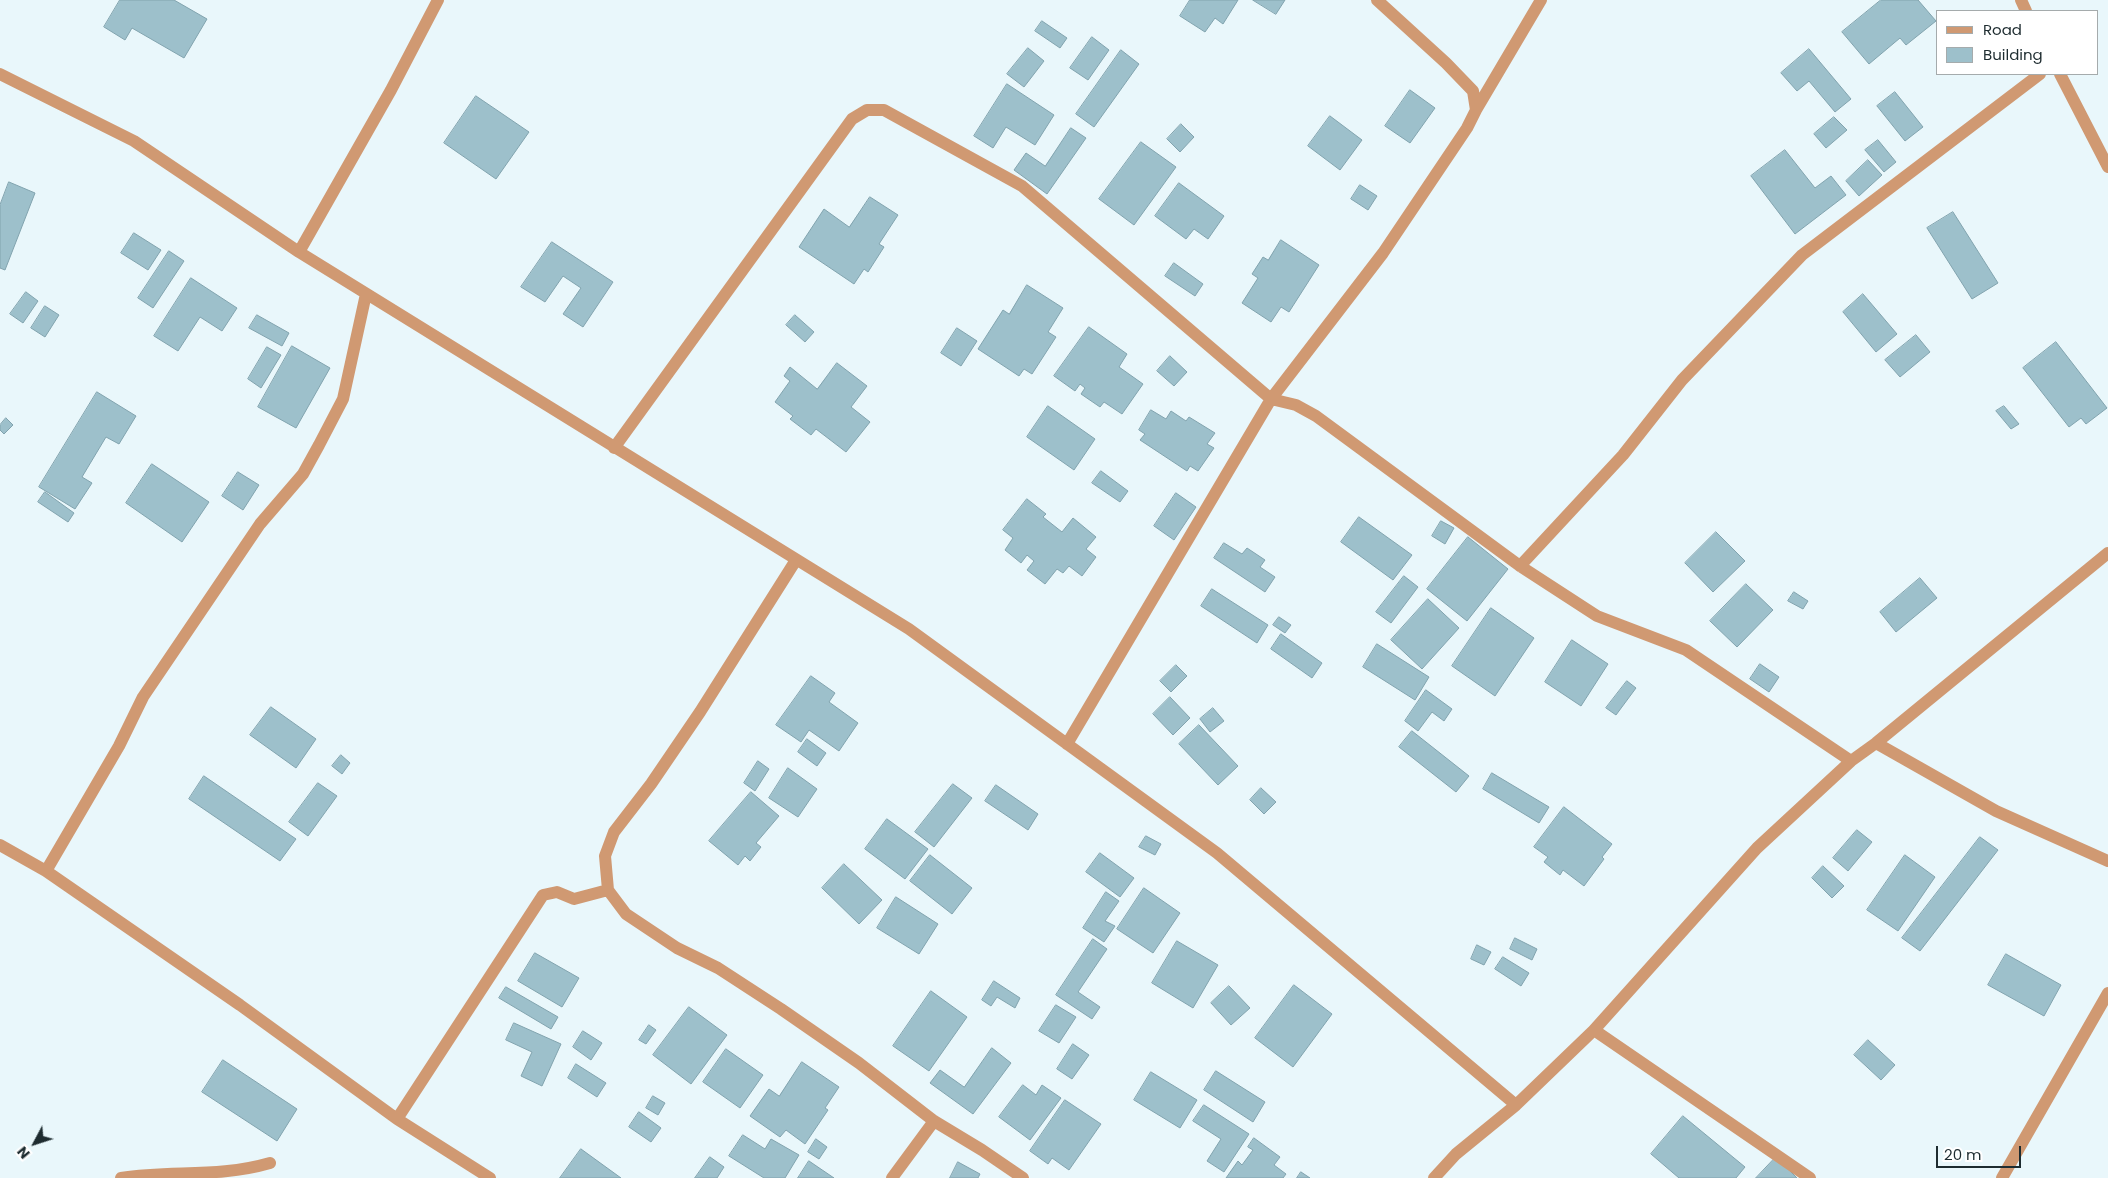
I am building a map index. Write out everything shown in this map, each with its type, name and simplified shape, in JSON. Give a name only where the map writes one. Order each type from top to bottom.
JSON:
[{"type":"street","points":[[299,252],[386,98],[438,0]]},
{"type":"street","points":[[1378,0],[1446,63],[1473,91],[1476,110]]},
{"type":"street","points":[[1067,744],[1271,399],[1383,253],[1467,128],[1541,0]]},
{"type":"street","points":[[0,74],[134,141],[299,252],[909,629],[1217,853],[1516,1105]]},
{"type":"street","points":[[1520,566],[1623,455],[1682,380],[1802,255],[2039,75]]},
{"type":"street","points":[[2061,75],[2108,167]]},
{"type":"street","points":[[614,448],[852,118],[867,110],[884,110],[1022,186],[1271,399],[1296,405],[1316,416],[1520,566],[1597,616],[1686,650],[1851,760]]},
{"type":"street","points":[[46,871],[119,746],[144,697],[260,524],[303,474],[343,399],[366,294]]},
{"type":"street","points":[[1434,1178],[1456,1154],[1516,1105],[1594,1030],[1757,848],[1851,760],[1876,743],[2108,553]]},
{"type":"street","points":[[796,560],[700,712],[651,784],[614,832],[605,856],[608,890],[626,914],[677,948],[718,968],[781,1009],[859,1063],[934,1121],[1023,1178]]},
{"type":"street","points":[[1876,743],[1996,811],[2108,861]]},
{"type":"street","points":[[0,845],[46,871],[240,1005],[397,1119],[490,1178]]},
{"type":"street","points":[[397,1119],[543,896],[557,892],[574,899],[608,890]]},
{"type":"street","points":[[2002,1178],[2108,993]]},
{"type":"street","points":[[1594,1030],[1810,1178]]},
{"type":"street","points":[[892,1178],[934,1121]]},
{"type":"street","points":[[121,1178],[207,1177],[256,1169],[270,1163]]},
{"type":"building","points":[[120,0],[174,0],[207,19],[184,58],[132,28],[125,40],[104,27]]},
{"type":"building","points":[[1190,0],[1238,0],[1223,24],[1215,18],[1205,32],[1180,16]]},
{"type":"building","points":[[1253,0],[1285,0],[1276,14]]},
{"type":"building","points":[[1881,0],[1918,0],[1936,21],[1906,45],[1900,38],[1869,64],[1842,32]]},
{"type":"building","points":[[1042,21],[1067,38],[1060,48],[1035,31]]},
{"type":"building","points":[[1092,37],[1109,50],[1088,80],[1070,68]]},
{"type":"building","points":[[1028,48],[1044,61],[1024,87],[1007,74]]},
{"type":"building","points":[[1809,49],[1851,99],[1835,112],[1809,81],[1797,91],[1781,73]]},
{"type":"building","points":[[1121,50],[1139,64],[1094,127],[1076,114]]},
{"type":"building","points":[[1007,84],[1054,115],[1035,145],[1006,127],[993,148],[974,136]]},
{"type":"building","points":[[1410,90],[1435,108],[1410,143],[1385,126]]},
{"type":"building","points":[[1895,92],[1923,127],[1905,141],[1877,106]]},
{"type":"building","points":[[476,96],[529,132],[496,179],[444,143]]},
{"type":"building","points":[[1330,116],[1362,140],[1340,170],[1308,146]]},
{"type":"building","points":[[1834,117],[1847,130],[1826,148],[1814,134]]},
{"type":"building","points":[[1181,124],[1194,137],[1180,152],[1167,139]]},
{"type":"building","points":[[1071,128],[1086,138],[1047,194],[1014,170],[1026,153],[1045,166]]},
{"type":"building","points":[[1878,140],[1896,162],[1884,172],[1865,150]]},
{"type":"building","points":[[1141,142],[1176,167],[1134,225],[1099,199]]},
{"type":"building","points":[[1785,150],[1815,188],[1831,176],[1846,195],[1795,234],[1751,176]]},
{"type":"building","points":[[1868,160],[1882,175],[1859,196],[1846,181]]},
{"type":"building","points":[[9,182],[35,193],[5,270],[0,268],[0,205]]},
{"type":"building","points":[[1179,183],[1224,216],[1208,239],[1194,229],[1186,239],[1155,216]]},
{"type":"building","points":[[1360,185],[1377,196],[1368,210],[1351,199]]},
{"type":"building","points":[[870,197],[898,215],[879,244],[884,247],[868,272],[864,269],[854,284],[799,247],[824,209],[849,227]]},
{"type":"building","points":[[1953,212],[1998,283],[1972,299],[1927,228]]},
{"type":"building","points":[[134,233],[161,250],[148,270],[121,253]]},
{"type":"building","points":[[1281,240],[1319,265],[1289,312],[1281,307],[1271,322],[1242,303],[1258,278],[1252,274],[1263,257],[1268,260]]},
{"type":"building","points":[[552,242],[613,282],[583,327],[563,314],[581,288],[563,276],[545,302],[521,287]]},
{"type":"building","points":[[169,251],[184,261],[153,308],[138,298]]},
{"type":"building","points":[[1174,263],[1203,284],[1195,296],[1165,276]]},
{"type":"building","points":[[191,278],[237,308],[222,331],[200,317],[178,351],[154,336]]},
{"type":"building","points":[[1027,285],[1063,308],[1048,332],[1056,337],[1032,374],[1024,369],[1019,376],[978,349],[1003,310],[1009,314]]},
{"type":"building","points":[[26,292],[38,301],[23,323],[10,314]]},
{"type":"building","points":[[1863,294],[1897,334],[1876,352],[1843,312]]},
{"type":"building","points":[[45,306],[59,315],[45,337],[31,328]]},
{"type":"building","points":[[257,315],[289,333],[282,346],[249,328]]},
{"type":"building","points":[[795,315],[814,332],[805,342],[786,325]]},
{"type":"building","points":[[1089,327],[1127,354],[1119,367],[1143,384],[1122,414],[1104,402],[1100,407],[1081,394],[1085,388],[1080,384],[1075,391],[1054,376]]},
{"type":"building","points":[[957,328],[977,341],[961,366],[941,353]]},
{"type":"building","points":[[1916,335],[1930,352],[1900,377],[1885,360]]},
{"type":"building","points":[[2056,342],[2107,408],[2086,424],[2081,418],[2069,427],[2023,368]]},
{"type":"building","points":[[292,346],[330,368],[296,428],[258,407]]},
{"type":"building","points":[[267,347],[281,355],[261,388],[248,379]]},
{"type":"building","points":[[1170,356],[1187,372],[1174,386],[1157,371]]},
{"type":"building","points":[[837,363],[867,386],[851,407],[870,422],[846,452],[816,429],[811,435],[790,419],[793,416],[775,402],[790,381],[784,376],[790,367],[817,389]]},
{"type":"building","points":[[97,392],[136,416],[119,444],[106,437],[82,477],[92,483],[75,509],[39,487]]},
{"type":"building","points":[[1048,406],[1095,439],[1074,470],[1027,437]]},
{"type":"building","points":[[2004,406],[2019,424],[2011,429],[1996,411]]},
{"type":"building","points":[[1151,410],[1166,419],[1171,411],[1186,421],[1189,417],[1215,433],[1207,444],[1214,448],[1198,471],[1190,466],[1187,471],[1140,440],[1145,434],[1139,430]]},
{"type":"building","points":[[6,418],[13,425],[4,434],[0,430],[0,425]]},
{"type":"building","points":[[152,464],[209,502],[182,542],[126,503]]},
{"type":"building","points":[[1101,471],[1128,491],[1120,502],[1092,483]]},
{"type":"building","points":[[238,472],[259,485],[243,510],[222,496]]},
{"type":"building","points":[[45,492],[74,513],[68,522],[38,502]]},
{"type":"building","points":[[1176,493],[1196,507],[1174,540],[1154,526]]},
{"type":"building","points":[[1027,499],[1046,514],[1043,517],[1062,532],[1073,518],[1096,537],[1086,549],[1096,557],[1082,576],[1069,566],[1063,573],[1057,569],[1045,584],[1027,570],[1034,561],[1027,555],[1021,563],[1005,550],[1013,538],[1003,530]]},
{"type":"building","points":[[1359,517],[1412,555],[1393,580],[1341,542]]},
{"type":"building","points":[[1441,521],[1454,528],[1445,544],[1432,536]]},
{"type":"building","points":[[1716,532],[1745,561],[1713,592],[1685,563]]},
{"type":"building","points":[[1468,537],[1508,569],[1467,621],[1427,589]]},
{"type":"building","points":[[1224,543],[1242,554],[1247,548],[1265,560],[1260,567],[1275,577],[1265,592],[1214,558]]},
{"type":"building","points":[[1404,576],[1418,587],[1391,623],[1376,612]]},
{"type":"building","points":[[1920,578],[1937,598],[1896,632],[1880,612]]},
{"type":"building","points":[[1746,584],[1773,610],[1737,647],[1710,621]]},
{"type":"building","points":[[1212,589],[1268,625],[1257,643],[1201,606]]},
{"type":"building","points":[[1794,592],[1808,601],[1803,609],[1788,601]]},
{"type":"building","points":[[1428,599],[1459,628],[1422,669],[1391,640]]},
{"type":"building","points":[[1491,608],[1534,638],[1495,696],[1452,666]]},
{"type":"building","points":[[1279,617],[1291,625],[1285,633],[1273,625]]},
{"type":"building","points":[[1281,634],[1322,663],[1312,678],[1271,649]]},
{"type":"building","points":[[1572,640],[1608,664],[1581,706],[1545,682]]},
{"type":"building","points":[[1377,644],[1429,677],[1415,700],[1363,667]]},
{"type":"building","points":[[1760,664],[1779,677],[1769,692],[1750,679]]},
{"type":"building","points":[[1176,665],[1187,676],[1171,692],[1160,681]]},
{"type":"building","points":[[811,676],[835,693],[829,702],[858,723],[839,751],[809,730],[801,742],[776,725]]},
{"type":"building","points":[[1627,681],[1636,688],[1616,715],[1606,708]]},
{"type":"building","points":[[1426,690],[1452,709],[1444,721],[1432,712],[1418,731],[1405,721]]},
{"type":"building","points":[[1170,697],[1190,718],[1173,735],[1153,714]]},
{"type":"building","points":[[271,707],[316,739],[296,768],[250,735]]},
{"type":"building","points":[[1213,708],[1224,721],[1210,732],[1200,719]]},
{"type":"building","points":[[1199,725],[1238,766],[1218,785],[1179,744]]},
{"type":"building","points":[[1412,731],[1469,776],[1456,792],[1399,747]]},
{"type":"building","points":[[807,739],[826,753],[817,766],[798,752]]},
{"type":"building","points":[[341,755],[350,763],[342,774],[332,766]]},
{"type":"building","points":[[758,761],[769,769],[755,791],[744,783]]},
{"type":"building","points":[[788,768],[817,789],[798,817],[769,798]]},
{"type":"building","points":[[1492,773],[1549,807],[1539,823],[1483,789]]},
{"type":"building","points":[[204,776],[296,839],[280,861],[189,799]]},
{"type":"building","points":[[318,783],[337,796],[308,836],[289,822]]},
{"type":"building","points":[[953,784],[972,798],[934,847],[915,832]]},
{"type":"building","points":[[996,785],[1038,814],[1028,830],[985,801]]},
{"type":"building","points":[[1261,788],[1276,802],[1264,814],[1250,800]]},
{"type":"building","points":[[751,792],[779,816],[756,843],[761,847],[750,861],[745,856],[738,865],[709,841]]},
{"type":"building","points":[[1564,807],[1612,844],[1602,857],[1604,859],[1584,886],[1563,870],[1560,875],[1544,862],[1548,857],[1534,847]]},
{"type":"building","points":[[887,819],[928,849],[905,879],[865,849]]},
{"type":"building","points":[[1857,830],[1872,842],[1848,871],[1833,858]]},
{"type":"building","points":[[1146,836],[1161,844],[1155,855],[1139,847]]},
{"type":"building","points":[[1980,837],[1998,850],[1920,951],[1902,938]]},
{"type":"building","points":[[1100,853],[1134,878],[1120,897],[1086,872]]},
{"type":"building","points":[[930,855],[972,888],[952,914],[910,881]]},
{"type":"building","points":[[1905,855],[1935,877],[1898,931],[1867,910]]},
{"type":"building","points":[[844,864],[882,900],[859,924],[822,888]]},
{"type":"building","points":[[1823,866],[1844,886],[1832,898],[1812,878]]},
{"type":"building","points":[[1144,888],[1180,913],[1153,953],[1117,929]]},
{"type":"building","points":[[1106,892],[1119,901],[1105,921],[1115,926],[1104,942],[1083,928]]},
{"type":"building","points":[[896,897],[938,924],[919,954],[877,928]]},
{"type":"building","points":[[1515,938],[1537,949],[1532,960],[1510,949]]},
{"type":"building","points":[[1093,939],[1107,949],[1078,992],[1100,1007],[1092,1019],[1056,995]]},
{"type":"building","points":[[1177,941],[1218,965],[1193,1008],[1152,983]]},
{"type":"building","points":[[1477,945],[1491,952],[1484,965],[1471,959]]},
{"type":"building","points":[[535,953],[579,978],[562,1007],[518,981]]},
{"type":"building","points":[[2006,954],[2061,985],[2044,1016],[1988,985]]},
{"type":"building","points":[[1503,957],[1529,973],[1521,986],[1495,969]]},
{"type":"building","points":[[994,981],[1020,998],[1015,1008],[997,997],[991,1006],[982,1000]]},
{"type":"building","points":[[1294,985],[1332,1014],[1293,1067],[1255,1038]]},
{"type":"building","points":[[1229,986],[1250,1008],[1231,1025],[1211,1003]]},
{"type":"building","points":[[506,987],[558,1017],[551,1029],[499,998]]},
{"type":"building","points":[[931,991],[967,1017],[929,1071],[893,1046]]},
{"type":"building","points":[[1056,1005],[1076,1017],[1059,1043],[1039,1031]]},
{"type":"building","points":[[689,1007],[727,1035],[691,1084],[653,1055]]},
{"type":"building","points":[[514,1023],[561,1044],[542,1086],[521,1076],[532,1052],[506,1040]]},
{"type":"building","points":[[649,1025],[656,1030],[646,1044],[639,1040]]},
{"type":"building","points":[[583,1031],[602,1043],[591,1060],[573,1047]]},
{"type":"building","points":[[1868,1040],[1895,1065],[1881,1080],[1854,1055]]},
{"type":"building","points":[[1073,1044],[1089,1055],[1072,1079],[1057,1069]]},
{"type":"building","points":[[992,1048],[1011,1063],[973,1114],[930,1083],[940,1070],[964,1087]]},
{"type":"building","points":[[726,1049],[763,1075],[740,1108],[703,1082]]},
{"type":"building","points":[[223,1060],[297,1109],[277,1141],[202,1092]]},
{"type":"building","points":[[802,1062],[839,1087],[825,1108],[828,1110],[805,1144],[786,1130],[780,1137],[750,1116],[769,1089],[779,1096]]},
{"type":"building","points":[[576,1064],[606,1083],[597,1097],[568,1078]]},
{"type":"building","points":[[1216,1071],[1265,1102],[1253,1122],[1204,1090]]},
{"type":"building","points":[[1151,1072],[1197,1100],[1180,1128],[1134,1100]]},
{"type":"building","points":[[1023,1085],[1036,1095],[1042,1085],[1061,1098],[1030,1140],[999,1117]]},
{"type":"building","points":[[653,1096],[665,1103],[658,1115],[646,1108]]},
{"type":"building","points":[[1065,1100],[1101,1124],[1069,1170],[1052,1158],[1048,1164],[1030,1151]]},
{"type":"building","points":[[1204,1105],[1249,1134],[1224,1172],[1207,1161],[1221,1139],[1193,1121]]},
{"type":"building","points":[[639,1112],[661,1128],[651,1142],[629,1127]]},
{"type":"building","points":[[1683,1116],[1745,1167],[1736,1178],[1679,1178],[1651,1154]]},
{"type":"building","points":[[743,1135],[765,1149],[771,1139],[799,1155],[785,1178],[764,1178],[729,1156]]},
{"type":"building","points":[[1254,1138],[1280,1157],[1274,1165],[1286,1174],[1283,1178],[1226,1178],[1238,1161],[1242,1165],[1253,1150],[1248,1147]]},
{"type":"building","points":[[816,1139],[827,1147],[819,1159],[808,1152]]},
{"type":"building","points":[[581,1149],[621,1178],[560,1178]]},
{"type":"building","points":[[710,1157],[724,1167],[717,1178],[695,1178]]},
{"type":"building","points":[[1776,1157],[1797,1178],[1756,1178]]},
{"type":"building","points":[[809,1161],[834,1178],[798,1178]]},
{"type":"building","points":[[958,1162],[980,1174],[978,1178],[950,1178]]},
{"type":"building","points":[[1301,1172],[1310,1178],[1297,1178]]}]
